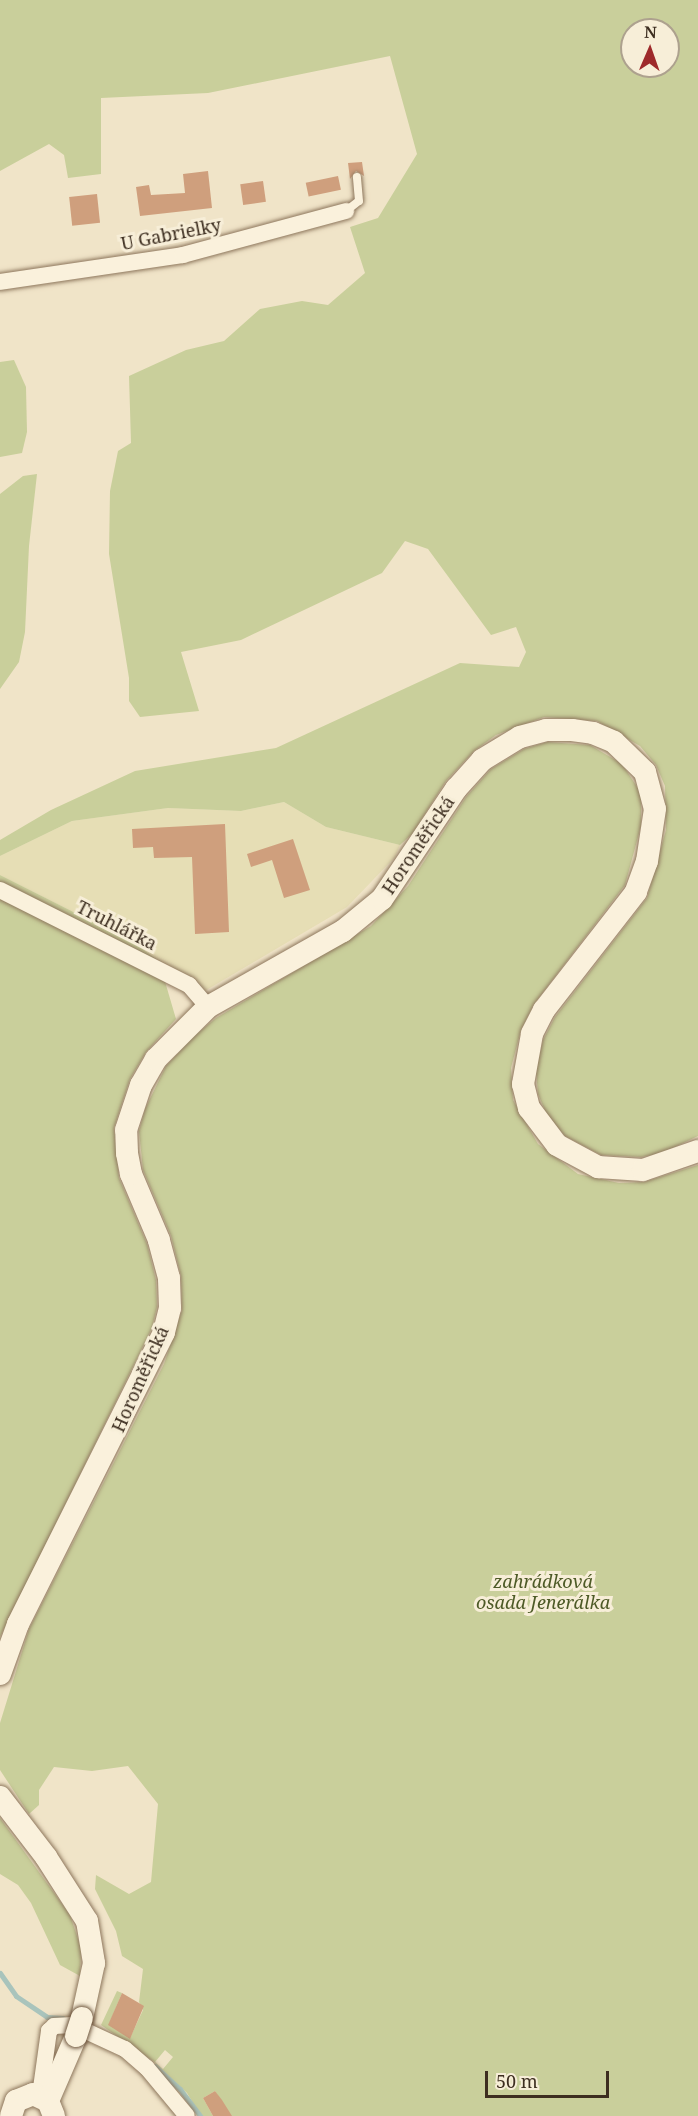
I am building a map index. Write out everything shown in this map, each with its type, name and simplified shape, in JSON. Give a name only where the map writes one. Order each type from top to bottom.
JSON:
[{"type":"main road","name":"Horoměřická","points":[[0,1674],[18,1624],[164,1332],[170,1308],[169,1278],[159,1240],[131,1174],[126,1130],[133,1105],[156,1059],[208,1007],[363,916],[398,879],[456,789],[502,745],[546,730],[593,733],[622,749],[645,772],[656,809],[651,845],[636,892],[544,1010],[532,1034],[524,1069],[525,1097],[547,1136],[570,1155],[590,1165],[643,1170],[698,1151]]},
{"type":"main road","points":[[0,1797],[46,1857],[87,1921],[94,1963],[79,2027],[48,2104],[21,2097],[8,2108]]},
{"type":"street","name":"U Gabrielky","points":[[0,282],[183,255],[346,211]]},
{"type":"street","name":"Truhlářka","points":[[0,891],[189,985],[208,1007]]},
{"type":"street","points":[[48,2104],[49,2031],[54,2026],[74,2025],[124,2049],[147,2068],[187,2116]]},
{"type":"lane","points":[[346,211],[358,201],[357,177]]},
{"type":"shaded area","points":[[284,802],[326,827],[400,845],[395,857],[347,907],[203,992],[133,942],[0,875],[0,856],[72,821],[168,808],[241,811]]},
{"type":"green space","points":[[0,0],[698,0],[698,1136],[662,1153],[641,1157],[601,1155],[565,1136],[547,1115],[538,1094],[536,1070],[543,1040],[555,1017],[647,898],[666,830],[665,786],[656,765],[640,746],[597,721],[544,717],[496,735],[474,751],[446,781],[412,834],[400,845],[326,827],[284,802],[241,811],[168,808],[72,821],[0,856],[0,840],[51,810],[135,771],[276,748],[460,663],[519,667],[526,652],[516,627],[491,635],[428,549],[405,541],[382,573],[241,640],[181,652],[199,711],[140,717],[129,701],[129,678],[109,554],[110,491],[118,451],[131,443],[129,376],[186,350],[224,341],[260,309],[302,301],[328,305],[365,273],[350,227],[378,218],[417,154],[390,56],[208,93],[101,98],[101,174],[68,178],[64,155],[49,144],[0,171]]},
{"type":"green space","points":[[14,360],[26,387],[27,432],[22,453],[0,457],[0,362]]},
{"type":"green space","points":[[37,474],[29,546],[25,632],[19,662],[0,689],[0,494],[23,476]]},
{"type":"green space","name":"zahrádková osada Jenerálka","points":[[547,742],[590,745],[622,764],[641,793],[641,826],[625,885],[534,1004],[521,1030],[511,1068],[513,1100],[538,1144],[578,1174],[619,1183],[644,1182],[698,1165],[698,2116],[230,2116],[215,2091],[203,2098],[213,2116],[201,2116],[187,2093],[153,2061],[101,2025],[117,1991],[122,1993],[109,2024],[130,2038],[143,2010],[139,2002],[143,1969],[122,1956],[116,1931],[95,1889],[96,1875],[129,1894],[151,1882],[158,1804],[128,1766],[92,1771],[54,1767],[39,1790],[39,1805],[29,1814],[0,1770],[0,1723],[29,1629],[164,1364],[182,1310],[181,1276],[171,1236],[143,1170],[139,1131],[145,1109],[166,1066],[193,1037],[216,1018],[371,926],[408,886],[466,797],[491,769],[524,749]],"holes":[[[165,2050],[173,2057],[163,2069],[155,2062]]]},
{"type":"green space","points":[[0,875],[133,942],[159,961],[176,1019],[146,1052],[130,1079],[114,1128],[119,1178],[147,1244],[156,1280],[157,1307],[152,1328],[0,1637]]},
{"type":"green space","points":[[0,1818],[70,1915],[81,1948],[80,1976],[60,1965],[31,1903],[18,1885],[0,1874]]},
{"type":"building","points":[[362,162],[364,176],[356,171],[350,179],[348,163]]},
{"type":"building","points":[[208,171],[212,208],[140,216],[136,187],[149,185],[151,195],[185,193],[183,174]]},
{"type":"building","points":[[338,176],[341,190],[309,197],[306,183]]},
{"type":"building","points":[[263,181],[266,202],[243,205],[240,184]]},
{"type":"building","points":[[97,194],[100,223],[72,226],[69,197]]},
{"type":"building","points":[[225,824],[229,932],[195,934],[192,857],[154,858],[153,847],[133,848],[132,829]]},
{"type":"building","points":[[293,839],[310,890],[284,898],[272,860],[251,867],[247,854]]},
{"type":"building","points":[[122,1993],[144,2006],[130,2039],[108,2025]]},
{"type":"building","points":[[215,2091],[232,2116],[213,2116],[203,2098]]},
{"type":"waterway","points":[[0,1973],[16,1996],[47,2017],[63,2018]]},
{"type":"waterway","points":[[155,2066],[180,2089],[200,2116]]}]
